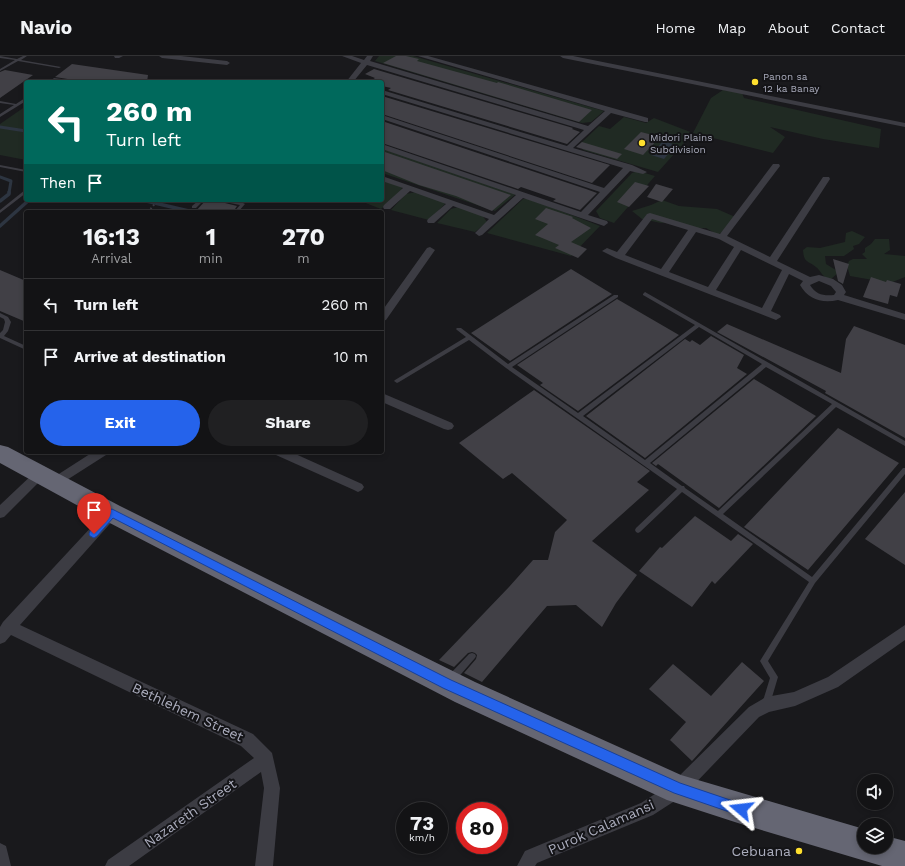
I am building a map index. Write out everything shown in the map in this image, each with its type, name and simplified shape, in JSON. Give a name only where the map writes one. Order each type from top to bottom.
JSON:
[{"type":"highway","points":[[0,453],[112,513],[447,684],[678,789],[857,843]]},
{"type":"highway","points":[[893,853],[905,857]]},
{"type":"street","points":[[162,56],[225,65],[233,56]]},
{"type":"street","points":[[345,56],[590,129]]},
{"type":"street","points":[[352,80],[371,56]]},
{"type":"street","points":[[421,56],[645,120]]},
{"type":"street","points":[[563,56],[905,125]]},
{"type":"street","points":[[384,93],[643,172]]},
{"type":"street","points":[[568,149],[610,110]]},
{"type":"street","points":[[384,118],[605,191]]},
{"type":"street","points":[[384,147],[604,223]]},
{"type":"street","points":[[722,237],[776,166]]},
{"type":"street","points":[[583,215],[629,167]]},
{"type":"street","points":[[384,179],[494,218]]},
{"type":"street","points":[[772,261],[826,179]]},
{"type":"street","points":[[388,207],[408,188]]},
{"type":"street","points":[[479,233],[522,194]]},
{"type":"street","points":[[431,221],[452,203]]},
{"type":"street","points":[[619,256],[650,216],[722,237],[808,280],[815,278],[832,282],[839,287],[841,292],[838,297]]},
{"type":"street","points":[[663,273],[694,228]]},
{"type":"street","points":[[710,292],[740,245]]},
{"type":"street","points":[[384,315],[430,250]]},
{"type":"street","points":[[607,251],[776,317]]},
{"type":"street","points":[[765,313],[787,269]]},
{"type":"street","points":[[808,280],[805,285],[807,290],[813,295],[822,299],[838,297],[905,317]]},
{"type":"street","points":[[384,398],[448,426]]},
{"type":"street","points":[[0,513],[47,478],[98,454]]},
{"type":"street","points":[[284,454],[358,487]]},
{"type":"street","points":[[4,632],[112,513]]},
{"type":"street","name":"Bethlehem Street","points":[[4,632],[247,740],[266,759]]},
{"type":"street","points":[[766,705],[795,699],[833,682],[905,632]]},
{"type":"street","name":"Purok Calamansi","points":[[526,866],[530,857],[647,809],[678,789],[754,712],[766,705]]},
{"type":"street","points":[[264,866],[272,788],[266,759]]},
{"type":"street","name":"Nazareth Street","points":[[114,866],[266,759]]},
{"type":"street","points":[[0,852],[2,866]]},
{"type":"lane","points":[[0,70],[24,56]]},
{"type":"lane","points":[[0,57],[59,67]]},
{"type":"lane","points":[[0,116],[24,100]]},
{"type":"lane","points":[[0,102],[17,105]]},
{"type":"lane","points":[[0,166],[24,171]]},
{"type":"lane","points":[[0,212],[24,192]]},
{"type":"lane","points":[[194,208],[200,202]]},
{"type":"lane","points":[[232,202],[243,204],[238,210]]},
{"type":"lane","points":[[645,294],[905,444]]},
{"type":"lane","points":[[508,367],[616,296]]},
{"type":"lane","points":[[0,315],[6,318],[8,322],[5,331],[0,336],[24,347]]},
{"type":"lane","points":[[579,416],[698,325]]},
{"type":"lane","points":[[460,329],[508,367],[814,582]]},
{"type":"lane","points":[[397,381],[470,337]]},
{"type":"lane","points":[[646,463],[766,364]]},
{"type":"lane","points":[[719,514],[836,404]]},
{"type":"lane","points":[[766,705],[774,677],[764,661],[814,582],[905,470]]},
{"type":"lane","points":[[638,530],[682,488]]},
{"type":"lane","points":[[447,684],[472,656]]},
{"type":"path","points":[[150,210],[156,202]]},
{"type":"shaded area","points":[[379,56],[413,56],[604,111],[591,122],[582,123],[375,61]]},
{"type":"shaded area","points":[[723,90],[742,93],[744,98],[881,129],[879,148],[823,139],[770,127],[785,137],[773,153],[693,133],[711,98]]},
{"type":"shaded area","points":[[24,107],[24,160],[0,155],[0,124]]},
{"type":"shaded area","points":[[624,117],[646,123],[654,118],[693,133],[658,172],[583,150],[580,144],[599,126],[610,129]]},
{"type":"shaded area","points":[[384,149],[516,194],[495,211],[384,174]]},
{"type":"shaded area","points":[[638,171],[655,176],[614,223],[600,218],[596,211],[632,173]]},
{"type":"shaded area","points":[[384,181],[402,187],[401,191],[381,209],[363,202],[384,202]]},
{"type":"shaded area","points":[[416,192],[443,201],[445,204],[429,220],[391,210],[406,194]]},
{"type":"shaded area","points":[[523,199],[530,199],[600,226],[571,256],[487,233]]},
{"type":"shaded area","points":[[662,200],[679,206],[717,209],[740,219],[718,235],[706,228],[687,229],[673,222],[661,223],[642,219],[632,211]]},
{"type":"shaded area","points":[[458,207],[482,215],[487,222],[475,232],[437,223],[451,209]]},
{"type":"shaded area","points":[[852,231],[865,237],[859,244],[853,246],[854,249],[844,256],[825,256],[826,264],[839,272],[830,280],[805,259],[803,250],[807,247],[820,248],[845,242],[846,233]]},
{"type":"shaded area","points":[[875,239],[889,239],[890,250],[884,254],[905,256],[905,277],[890,283],[850,276],[847,266],[849,261],[853,259],[867,259],[862,254],[865,252],[865,248]]},
{"type":"water","points":[[663,141],[676,145],[664,159],[651,155]]},
{"type":"building","points":[[396,56],[406,56],[419,59],[417,61],[497,83],[498,82],[592,110],[579,122],[383,63]]},
{"type":"building","points":[[72,64],[148,75],[147,80],[74,80],[55,77]]},
{"type":"building","points":[[374,69],[573,128],[572,129],[580,132],[567,144],[388,90],[391,88],[384,86],[384,80],[372,80],[375,78],[365,74]]},
{"type":"building","points":[[5,70],[33,75],[0,98],[0,72]]},
{"type":"building","points":[[384,97],[610,165],[592,183],[384,115]]},
{"type":"building","points":[[384,122],[597,193],[580,210],[553,201],[556,199],[521,187],[518,189],[384,144]]},
{"type":"building","name":"Midori Plains Subdivision","points":[[641,132],[660,137],[643,155],[624,149]]},
{"type":"building","points":[[582,142],[622,154],[617,159],[576,147]]},
{"type":"building","points":[[384,152],[511,195],[492,211],[456,196],[419,185],[384,171]]},
{"type":"building","points":[[635,182],[649,186],[629,207],[617,202]]},
{"type":"building","points":[[656,184],[673,189],[662,202],[647,197]]},
{"type":"building","points":[[204,202],[221,202],[237,206],[234,210],[197,210]]},
{"type":"building","points":[[546,208],[573,217],[572,218],[591,228],[571,242],[587,249],[578,258],[555,248],[559,245],[535,235],[548,224],[535,219]]},
{"type":"building","points":[[833,259],[849,264],[843,284],[838,281]]},
{"type":"building","points":[[571,269],[612,294],[510,361],[471,333]]},
{"type":"building","points":[[0,270],[24,280],[24,321],[0,311]]},
{"type":"building","points":[[871,277],[886,282],[887,280],[901,284],[897,297],[890,295],[888,304],[863,297]]},
{"type":"building","points":[[617,299],[679,335],[578,411],[540,385],[543,383],[517,365]]},
{"type":"building","points":[[727,324],[841,373],[846,339],[854,326],[905,345],[905,438],[825,393],[826,391],[717,332]]},
{"type":"building","points":[[711,336],[744,355],[737,368],[747,374],[645,458],[586,416],[685,339],[690,342],[692,340],[700,345]]},
{"type":"building","points":[[754,379],[816,416],[719,508],[658,464],[656,466],[652,463]]},
{"type":"building","points":[[534,390],[650,471],[637,482],[649,490],[592,541],[637,575],[616,603],[602,627],[576,605],[547,606],[482,682],[464,673],[476,659],[477,655],[475,653],[468,653],[454,667],[439,660],[533,560],[548,560],[555,532],[567,520],[512,473],[503,479],[459,443]]},
{"type":"building","points":[[838,428],[899,463],[808,570],[744,527]]},
{"type":"building","points":[[905,492],[905,565],[865,539]]},
{"type":"building","points":[[695,516],[731,541],[738,534],[753,544],[715,584],[712,581],[692,607],[639,571],[660,547],[662,548]]},
{"type":"building","points":[[742,662],[764,681],[692,761],[670,740],[686,722],[649,689],[673,664],[711,696]]},
{"type":"waterway","points":[[0,127],[24,131]]},
{"type":"waterway","points":[[0,177],[11,181],[9,193]]},
{"type":"waterway","points":[[0,201],[9,193]]},
{"type":"waterway","points":[[0,226],[27,202]]},
{"type":"waterway","points":[[150,202],[184,210]]},
{"type":"place","name":"Panon sa 12 ka Banay","points":[[755,82]]},
{"type":"place","name":"Midori Plains Subdivision","points":[[642,143]]},
{"type":"place","name":"Cebuana","points":[[799,851]]},
{"type":"route","points":[[94,534],[112,513],[447,684],[678,789],[741,809]]}]
